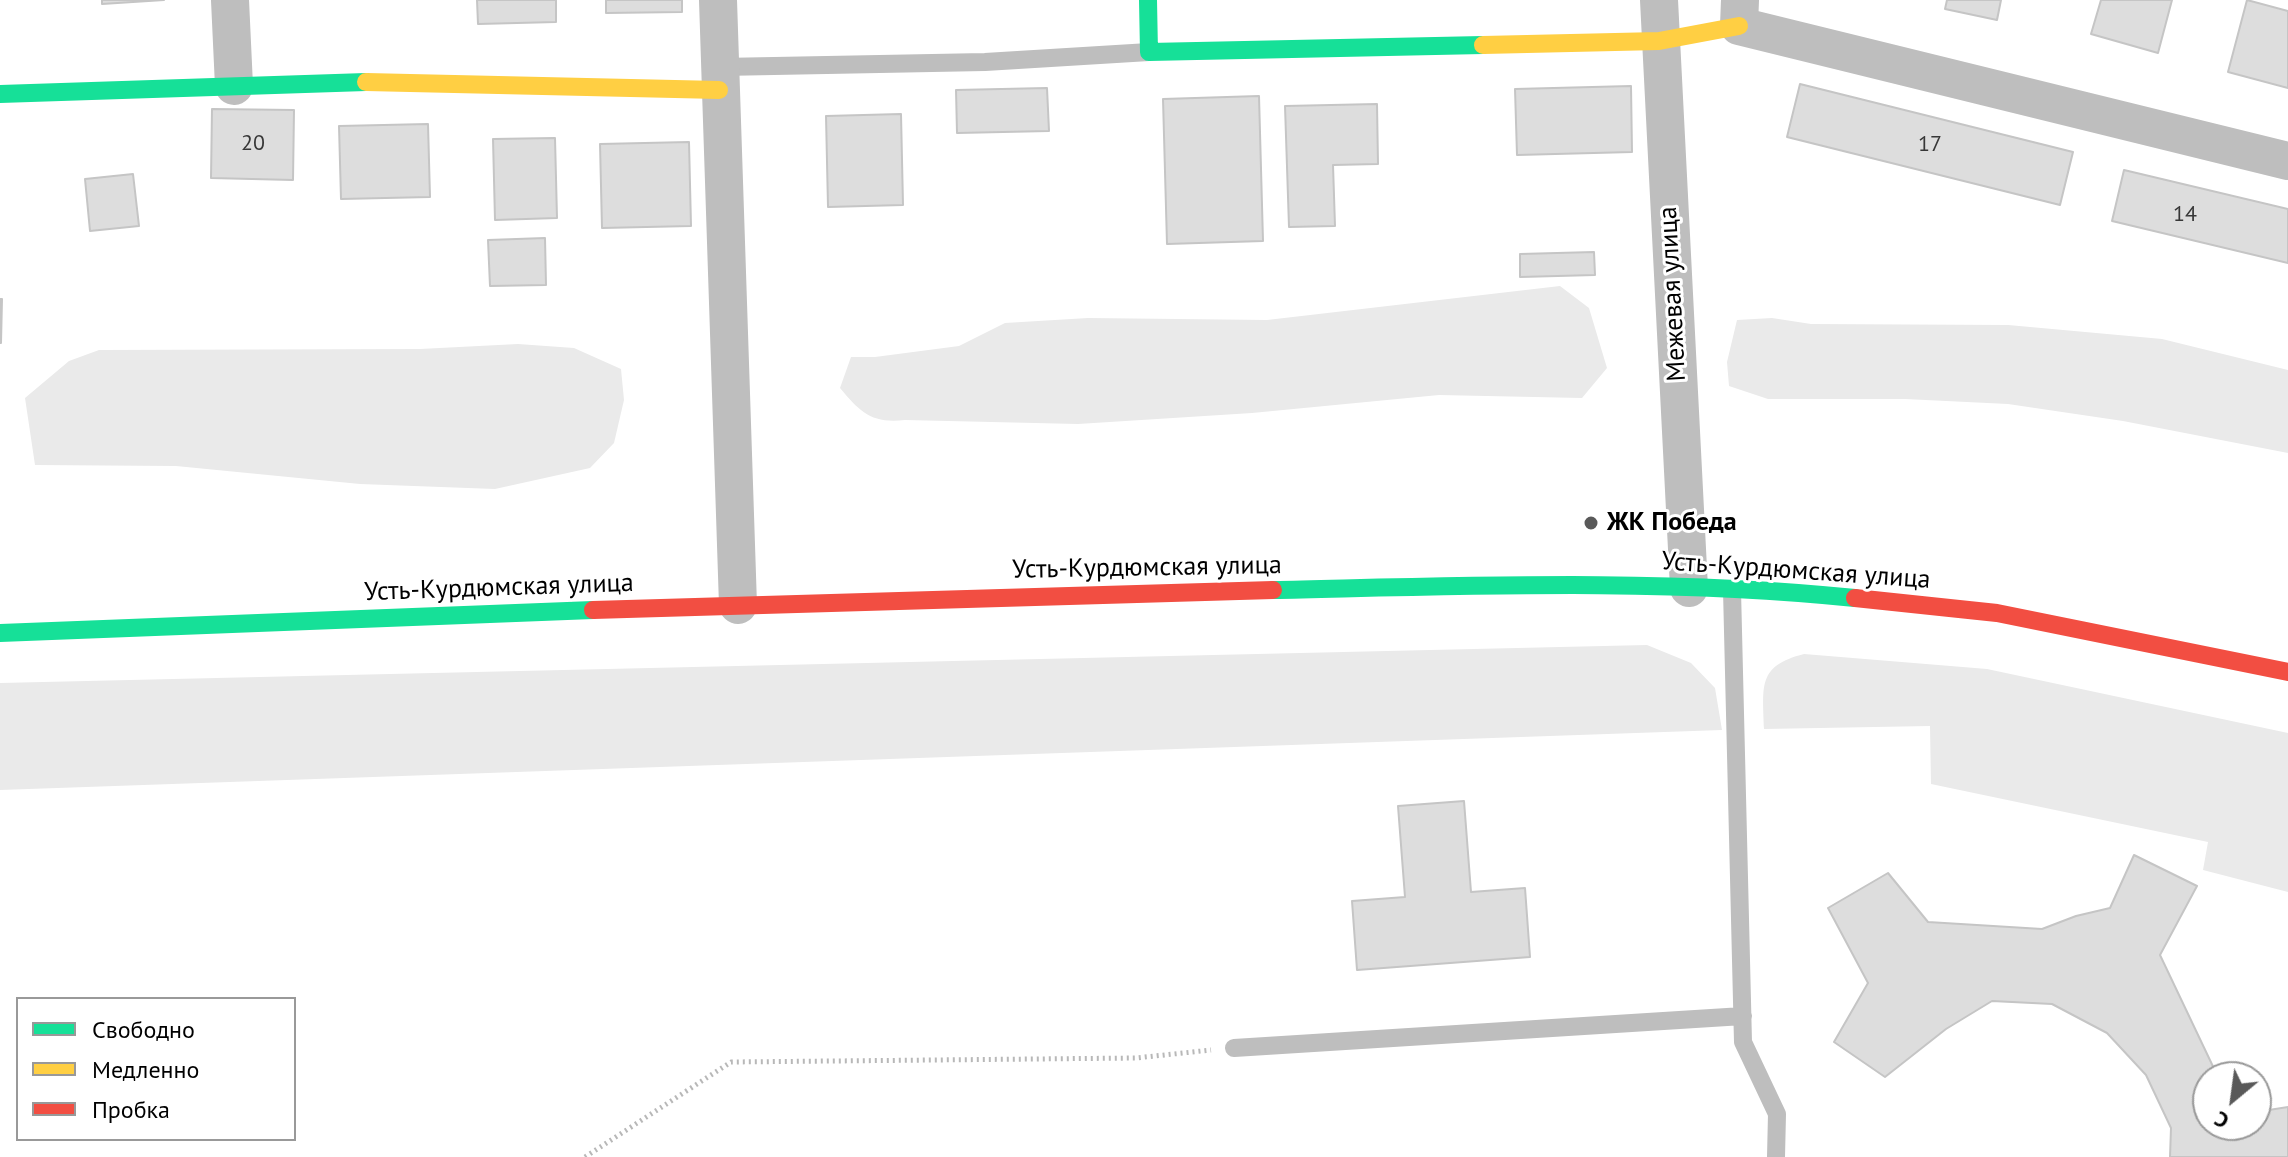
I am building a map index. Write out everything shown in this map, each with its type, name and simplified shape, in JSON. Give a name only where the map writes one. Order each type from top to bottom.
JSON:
[{"type":"main road","points":[[1148,0],[1149,52],[1659,41],[1740,13]]},
{"type":"main road","points":[[0,94],[372,82],[720,79]]},
{"type":"main road","name":"Усть-Курдюмская улица","points":[[0,633],[738,605],[1475,586],[1689,588],[1817,594],[1997,613],[2288,672]]},
{"type":"main road","points":[[12,617],[37,632]]},
{"type":"street","points":[[230,0],[234,86]]},
{"type":"street","points":[[718,0],[738,605]]},
{"type":"street","name":"Межевая улица","points":[[1659,0],[1689,588]]},
{"type":"street","points":[[1740,13],[2288,161]]},
{"type":"lane","points":[[720,79],[1149,52]]},
{"type":"lane","points":[[1732,590],[1743,1042],[1777,1114],[1776,1157]]},
{"type":"lane","points":[[1234,1048],[1743,1016]]},
{"type":"path","points":[[585,1157],[731,1062],[1136,1058],[1234,1048]]},
{"type":"shaded area","points":[[1560,286],[1589,308],[1607,368],[1582,398],[1439,395],[1252,413],[1078,424],[884,420],[861,410],[840,388],[851,357],[875,357],[959,346],[1005,323],[1088,318],[1267,320]]},
{"type":"shaded area","points":[[1772,318],[1811,324],[2008,325],[2162,339],[2288,370],[2288,453],[2123,421],[2008,404],[1905,399],[1768,399],[1729,386],[1727,362],[1737,320]]},
{"type":"shaded area","points":[[518,344],[574,348],[621,369],[624,400],[614,443],[590,468],[495,489],[360,484],[176,466],[35,465],[25,398],[69,361],[99,350],[420,349]]},
{"type":"shaded area","points":[[1647,645],[1691,663],[1715,688],[1722,730],[0,790],[0,683]]},
{"type":"shaded area","points":[[1804,654],[1987,669],[2288,733],[2288,892],[2203,870],[2208,842],[1931,784],[1930,726],[1764,729],[1764,690],[1770,672],[1789,659]]},
{"type":"building","points":[[102,0],[164,0],[102,4]]},
{"type":"building","points":[[477,0],[556,0],[556,22],[478,24]]},
{"type":"building","points":[[606,0],[682,0],[682,12],[606,13]]},
{"type":"building","points":[[1947,0],[2001,0],[1997,20],[1945,9]]},
{"type":"building","points":[[2101,0],[2172,0],[2158,53],[2091,34]]},
{"type":"building","points":[[2247,0],[2288,11],[2288,88],[2228,72]]},
{"type":"building","points":[[1800,84],[2073,152],[2060,205],[1787,137]]},
{"type":"building","points":[[1631,86],[1632,152],[1517,155],[1515,89]]},
{"type":"building","points":[[1047,88],[1049,131],[957,133],[956,90]]},
{"type":"building","points":[[1259,96],[1263,241],[1167,244],[1163,99]]},
{"type":"building","points":[[1377,104],[1378,164],[1333,165],[1335,226],[1289,227],[1285,106]]},
{"type":"building","points":[[212,109],[294,110],[293,180],[211,178]]},
{"type":"building","points":[[901,114],[903,205],[828,207],[826,116]]},
{"type":"building","points":[[428,124],[430,197],[341,199],[339,126]]},
{"type":"building","points":[[555,138],[557,218],[495,220],[493,139]]},
{"type":"building","points":[[689,142],[691,226],[602,228],[600,144]]},
{"type":"building","points":[[2124,170],[2288,209],[2288,263],[2112,221]]},
{"type":"building","points":[[133,174],[139,226],[90,231],[85,179]]},
{"type":"building","points":[[545,238],[546,285],[490,286],[488,240]]},
{"type":"building","points":[[1594,252],[1595,275],[1520,277],[1520,254]]},
{"type":"building","points":[[2,299],[1,343],[0,343]]},
{"type":"building","points":[[1464,801],[1471,892],[1525,888],[1530,957],[1357,970],[1352,901],[1405,897],[1398,806]]},
{"type":"building","points":[[2134,855],[2197,886],[2160,955],[2210,1061],[2192,1061],[2192,1141],[2272,1141],[2272,1110],[2288,1107],[2288,1157],[2170,1157],[2171,1128],[2146,1075],[2107,1033],[2052,1004],[1992,1001],[1946,1029],[1885,1077],[1834,1042],[1868,983],[1828,908],[1888,873],[1928,922],[2042,929],[2110,908]]},
{"type":"traffic: fast","points":[[1148,0],[1149,52],[1483,45]]},
{"type":"traffic: fast","points":[[0,94],[366,82]]},
{"type":"traffic: fast","points":[[1273,590],[1638,586],[1855,598]]},
{"type":"traffic: fast","points":[[0,633],[593,610]]},
{"type":"traffic: slow","points":[[1483,45],[1659,41],[1739,26]]},
{"type":"traffic: slow","points":[[366,82],[719,90]]},
{"type":"traffic: jam","points":[[593,610],[1273,590]]},
{"type":"traffic: jam","points":[[1855,598],[1997,613],[2288,672]]},
{"type":"place","name":"ЖК Победа","points":[[1591,523]]}]
